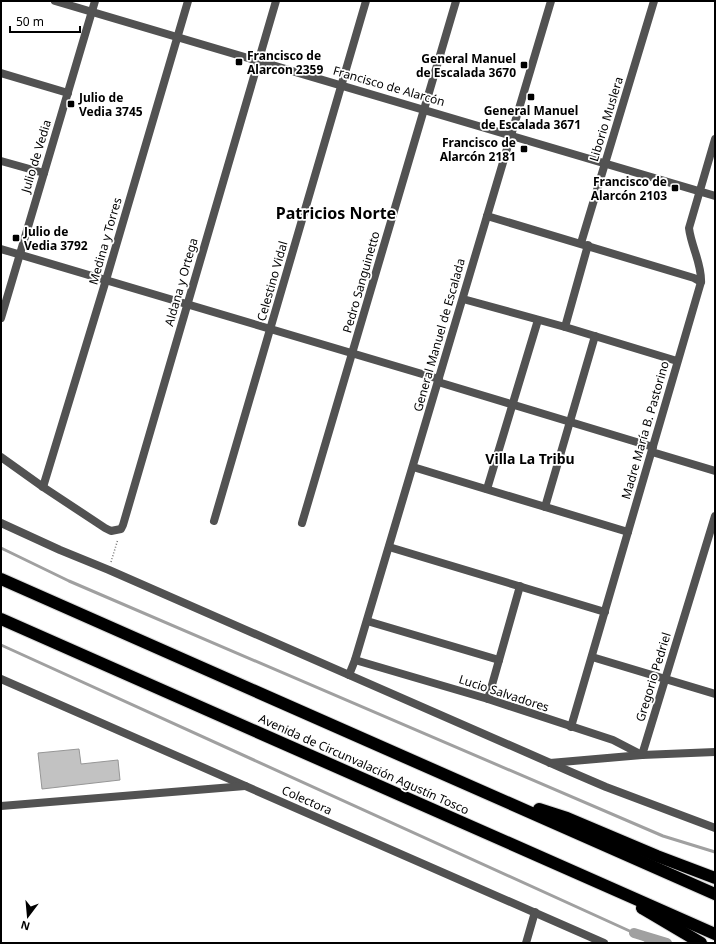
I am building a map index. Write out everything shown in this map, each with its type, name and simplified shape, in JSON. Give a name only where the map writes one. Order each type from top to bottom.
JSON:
[{"type":"highway","name":"Avenida de Circunvalación Agustín Tosco","points":[[1,579],[715,894]]},
{"type":"highway","name":"Avenida de Circunvalación Agustín Tosco","points":[[1,619],[715,934]]},
{"type":"highway","points":[[473,787],[567,818],[657,856],[715,878]]},
{"type":"highway","points":[[609,887],[663,922],[701,943]]},
{"type":"street","name":"Francisco de Alarcón","points":[[55,1],[715,196]]},
{"type":"street","name":"Julio de Vedia","points":[[1,318],[95,1]]},
{"type":"street","name":"Medina y Torres","points":[[44,487],[188,1]]},
{"type":"street","name":"Aldana y Ortega","points":[[121,530],[276,1]]},
{"type":"street","name":"Celestino Vidal","points":[[214,521],[340,85],[366,1]]},
{"type":"street","name":"Pedro Sanguinetto","points":[[302,523],[456,1]]},
{"type":"street","name":"General Manuel de Escalada","points":[[348,675],[355,660],[367,621],[552,1]]},
{"type":"street","name":"Liborio Muslera","points":[[565,327],[606,163],[654,1]]},
{"type":"street","points":[[1,73],[68,93]]},
{"type":"street","name":"Madre María B. Pastorino","points":[[571,727],[701,282],[701,274],[690,237],[689,228],[715,139]]},
{"type":"street","points":[[1,161],[44,173]]},
{"type":"street","points":[[487,216],[585,244],[694,278],[701,282]]},
{"type":"street","points":[[1,249],[353,353],[569,422],[715,472]]},
{"type":"street","points":[[463,298],[678,361]]},
{"type":"street","points":[[487,489],[538,320]]},
{"type":"street","points":[[545,507],[594,336]]},
{"type":"street","points":[[1,457],[105,528],[111,530],[121,530]]},
{"type":"street","points":[[413,467],[628,532]]},
{"type":"street","name":"Gregorio Pedriel","points":[[642,755],[715,516]]},
{"type":"street","points":[[1,523],[606,787],[715,828]]},
{"type":"street","points":[[389,547],[605,612]]},
{"type":"street","points":[[488,699],[520,586]]},
{"type":"street","points":[[367,621],[499,660]]},
{"type":"street","points":[[592,657],[715,694]]},
{"type":"street","name":"Lucio Salvadores","points":[[355,660],[488,699],[613,740],[642,755]]},
{"type":"street","name":"Colectora","points":[[1,679],[604,943]]},
{"type":"street","points":[[550,763],[642,755],[715,752]]},
{"type":"street","points":[[1,806],[246,786]]},
{"type":"street","points":[[526,943],[535,912]]},
{"type":"path","points":[[109,570],[121,530]]},
{"type":"building","points":[[79,749],[81,764],[118,760],[120,780],[42,789],[38,753]]},
{"type":"waterway","points":[[1,548],[69,581],[663,836],[715,852]]},
{"type":"waterway","points":[[1,645],[634,933],[649,943]]},
{"type":"waterway","points":[[634,933],[667,943]]},
{"type":"place","name":"Francisco de Alarcon 2359","points":[[239,62]]},
{"type":"place","name":"General Manuel de Escalada 3670","points":[[524,65]]},
{"type":"place","name":"General Manuel de Escalada 3671","points":[[531,97]]},
{"type":"place","name":"Julio de Vedia 3745","points":[[71,104]]},
{"type":"place","name":"Francisco de Alarcón 2181","points":[[524,149]]},
{"type":"place","name":"Francisco de Alarcón 2103","points":[[675,188]]},
{"type":"place","name":"Julio de Vedia 3792","points":[[16,238]]},
{"type":"district","name":"Patricios Norte","points":[[336,213]]},
{"type":"district","name":"Villa La Tribu","points":[[530,458]]}]
